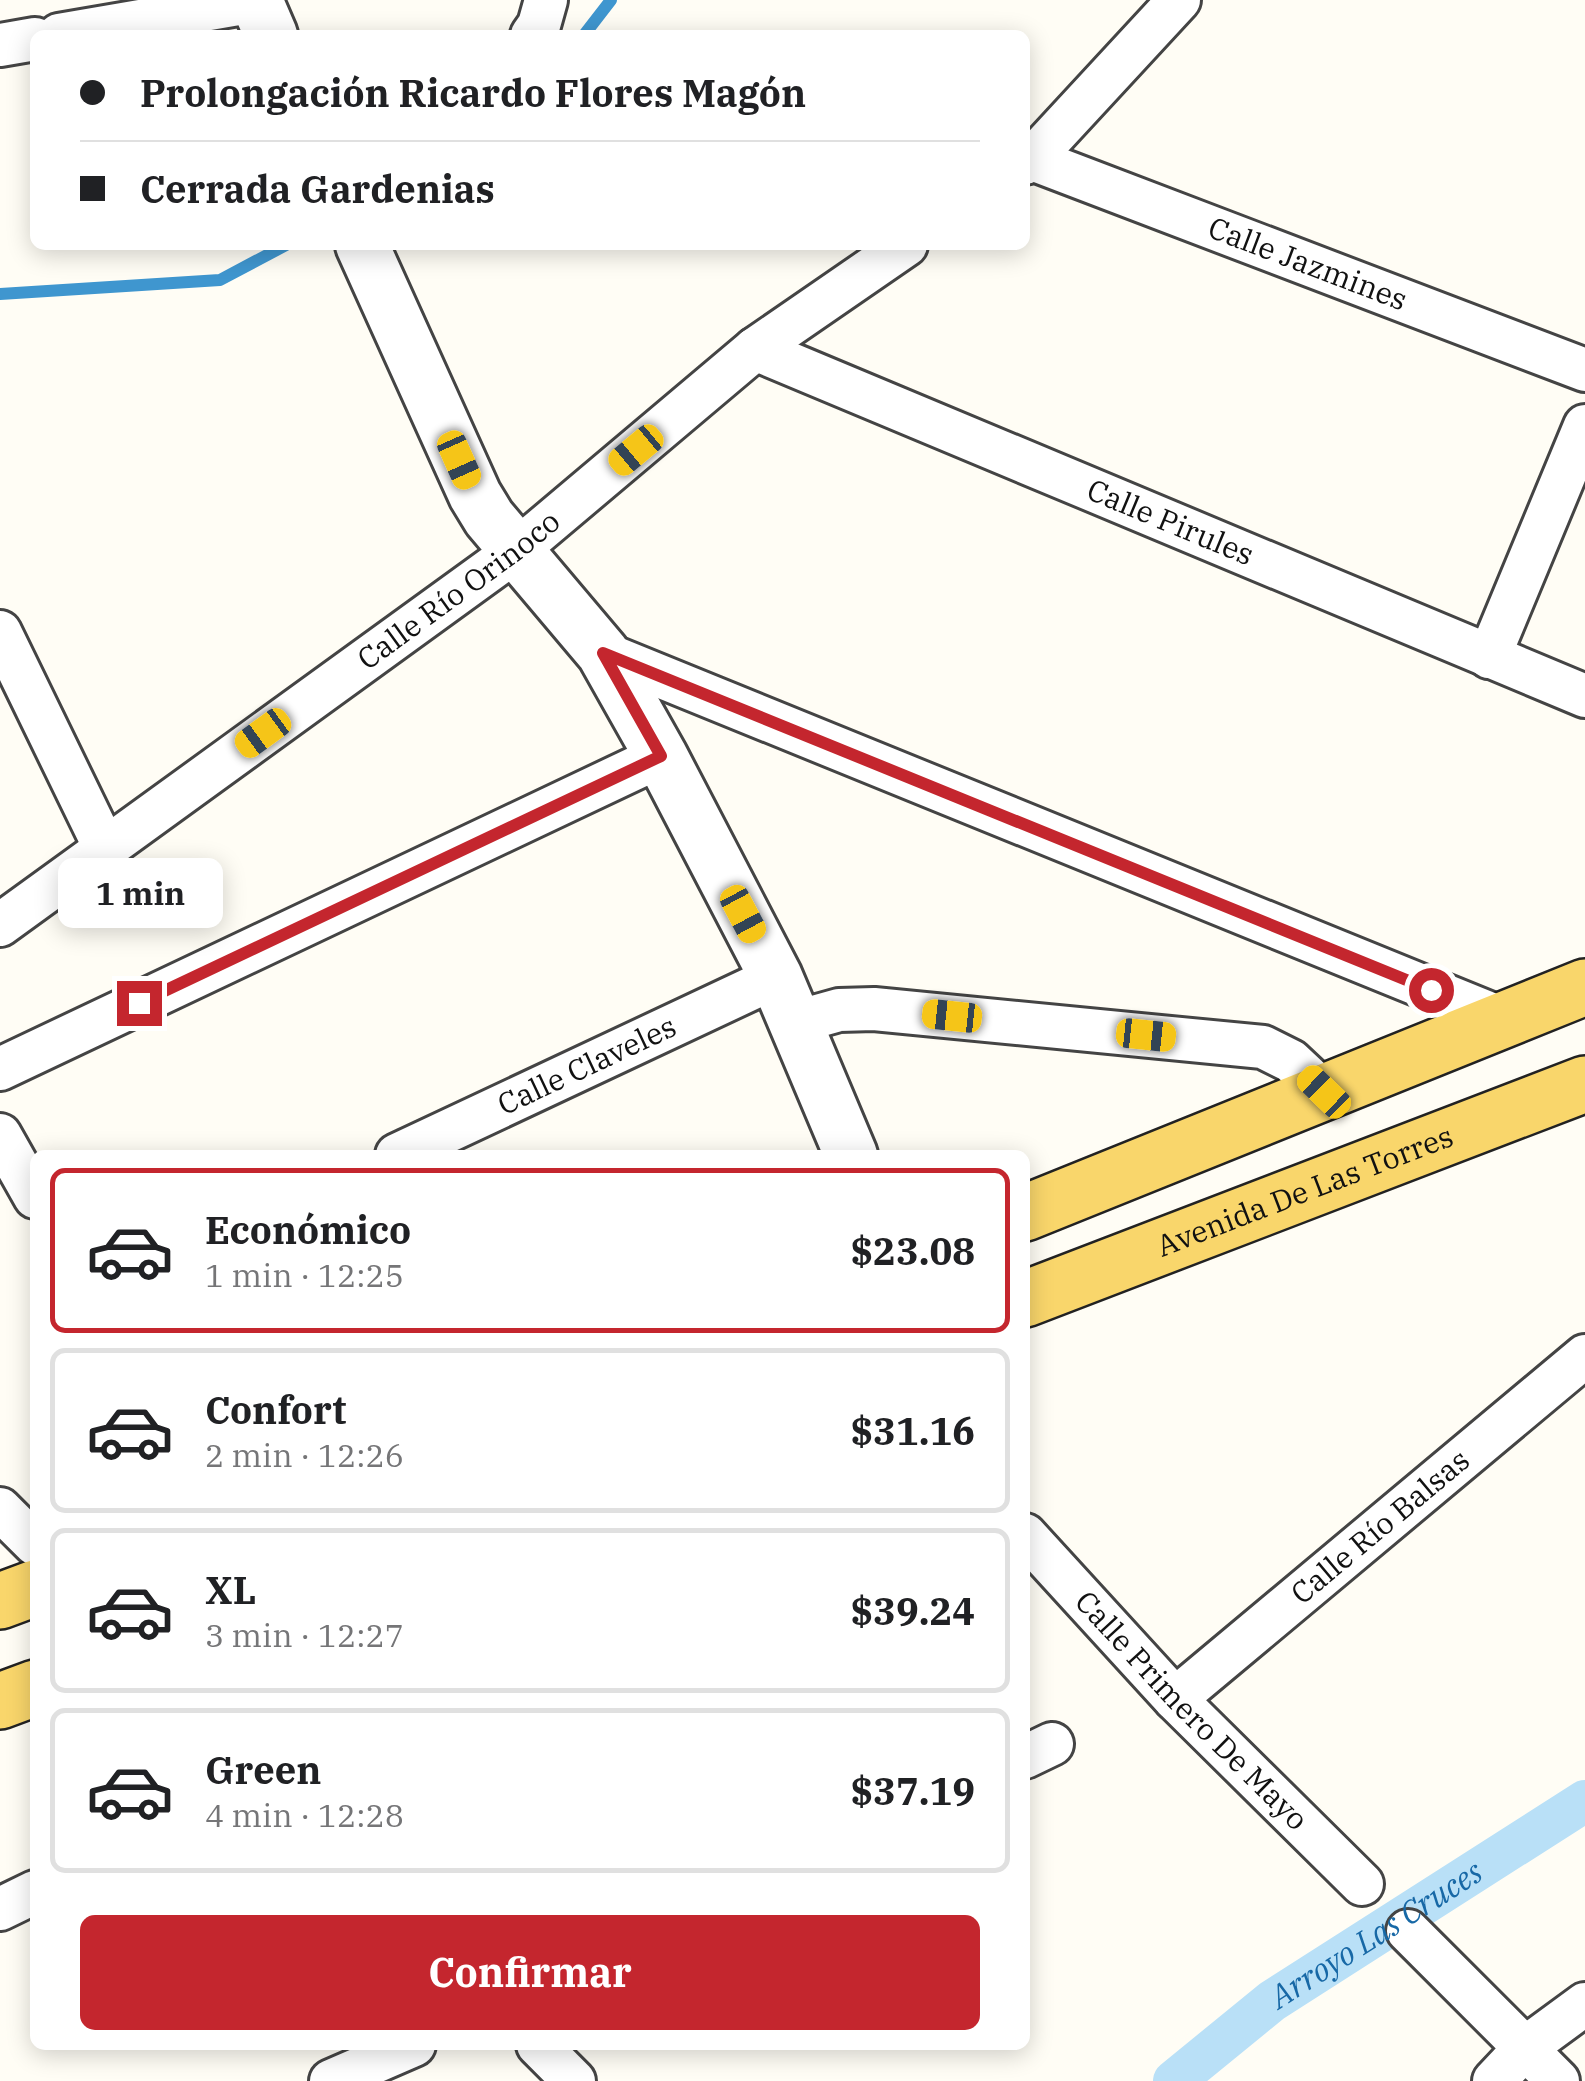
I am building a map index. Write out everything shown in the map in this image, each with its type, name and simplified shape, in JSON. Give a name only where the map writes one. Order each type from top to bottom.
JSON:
[{"type":"main road","points":[[1030,1211],[1585,987]]},
{"type":"main road","name":"Avenida De Las Torres","points":[[1030,1297],[1585,1084]]},
{"type":"main road","points":[[0,1601],[30,1590]]},
{"type":"main road","points":[[0,1700],[30,1690]]},
{"type":"street","points":[[86,30],[256,0],[268,30]]},
{"type":"street","points":[[536,30],[546,0]]},
{"type":"street","points":[[1030,159],[1179,0]]},
{"type":"street","points":[[0,45],[30,40]]},
{"type":"street","name":"Calle Jazmines","points":[[1030,162],[1585,370]]},
{"type":"street","points":[[364,250],[475,495],[489,518],[603,653],[661,756],[786,999],[849,1150]]},
{"type":"street","name":"Calle Río Orinoco","points":[[0,925],[516,550],[755,349],[899,250]]},
{"type":"street","name":"Calle Pirules","points":[[755,349],[1585,696]]},
{"type":"street","points":[[1489,657],[1585,426]]},
{"type":"street","points":[[0,632],[105,848]]},
{"type":"street","points":[[603,653],[1503,1020]]},
{"type":"street","points":[[0,1069],[661,756]]},
{"type":"street","name":"Calle Claveles","points":[[409,1150],[786,999],[839,1010],[874,1009],[1263,1046],[1291,1061],[1324,1092]]},
{"type":"street","points":[[0,1135],[30,1188]]},
{"type":"street","name":"Calle Río Balsas","points":[[1175,1699],[1585,1356]]},
{"type":"street","points":[[0,1509],[30,1539]]},
{"type":"street","name":"Calle Primero De Mayo","points":[[1030,1540],[1175,1699],[1362,1884]]},
{"type":"street","points":[[0,1909],[30,1894]]},
{"type":"street","points":[[1408,1932],[1558,2081]]},
{"type":"street","points":[[1494,2081],[1525,2048],[1585,2004]]},
{"type":"street","points":[[331,2081],[402,2050]]},
{"type":"street","points":[[543,2050],[574,2081]]},
{"type":"waterway","points":[[588,30],[611,0]]},
{"type":"waterway","points":[[0,294],[220,280],[277,250]]},
{"type":"waterway","name":"Arroyo Las Cruces","points":[[1174,2081],[1272,2001],[1585,1801]]},
{"type":"route","points":[[139,1003],[661,756],[603,653],[1431,990]]}]
